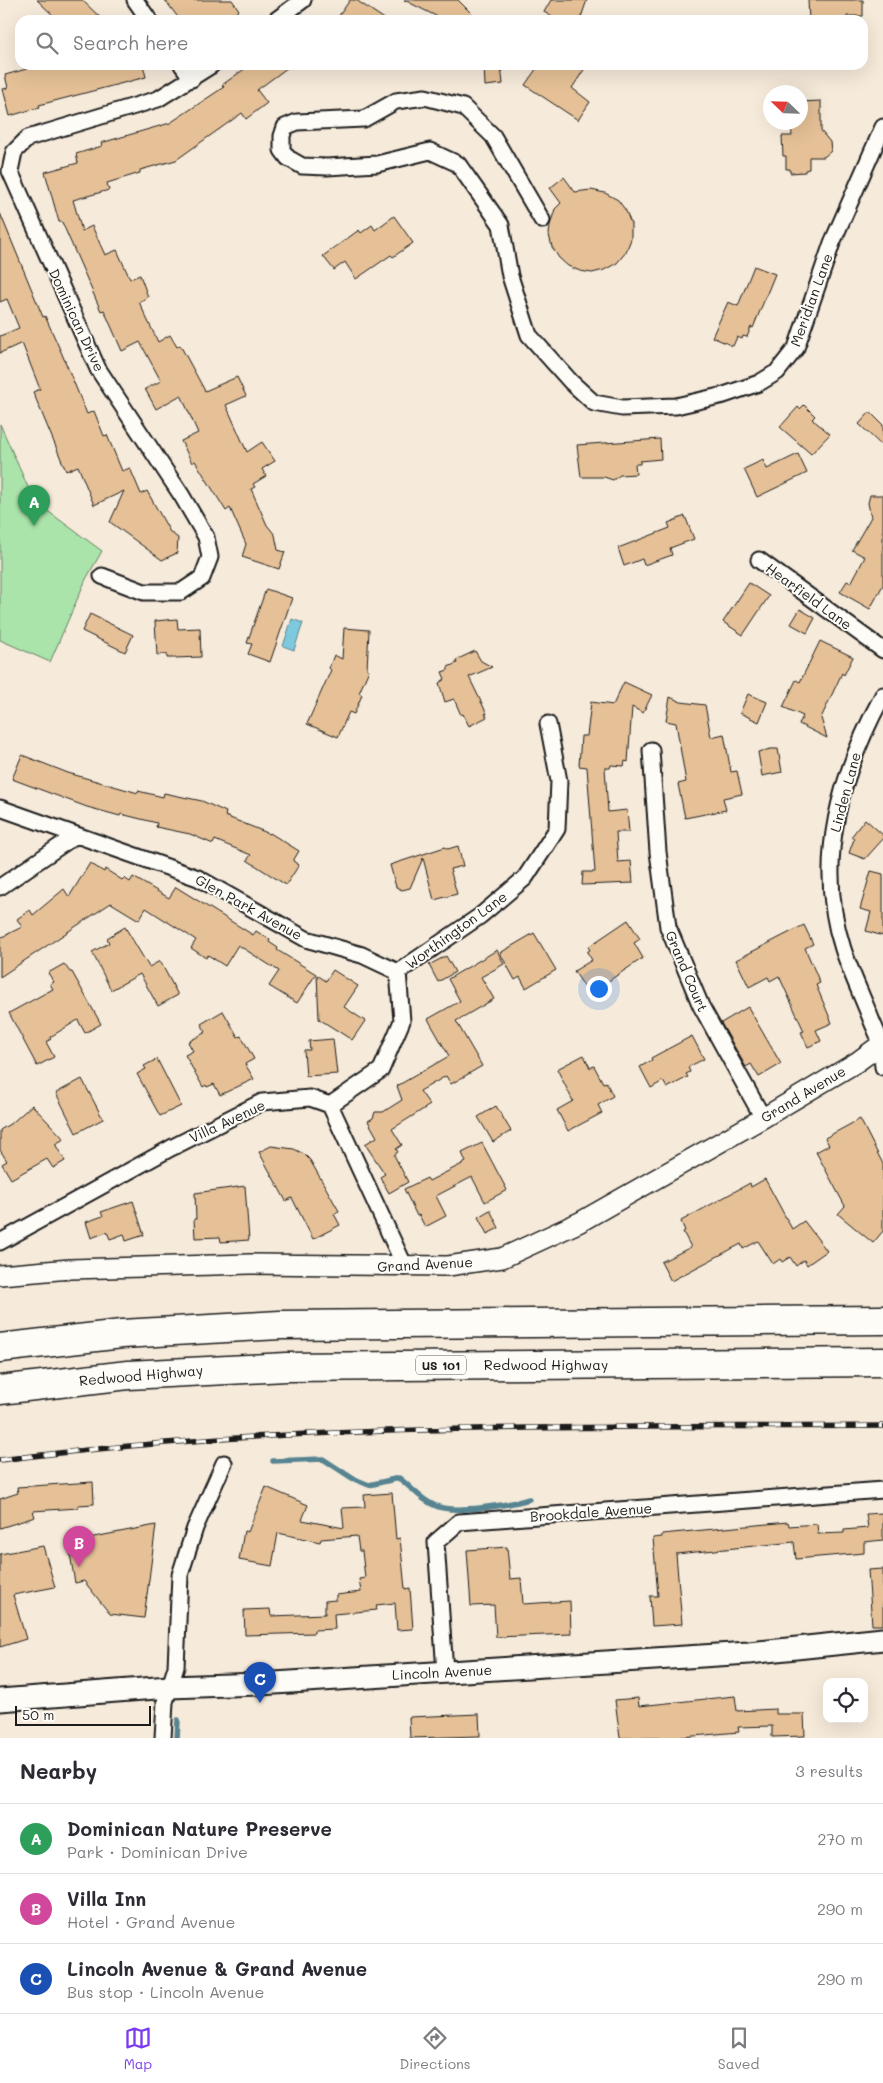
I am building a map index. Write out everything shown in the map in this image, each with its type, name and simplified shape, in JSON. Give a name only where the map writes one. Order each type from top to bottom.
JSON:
[{"type":"highway","points":[[0,1348],[122,1334],[280,1325],[883,1320]]},
{"type":"highway","name":"Redwood Highway","points":[[0,1390],[128,1376],[286,1366],[883,1362]]},
{"type":"main road","name":"Lincoln Avenue","points":[[0,1700],[169,1687],[259,1684],[748,1654],[883,1639]]},
{"type":"street","points":[[135,0],[146,15]]},
{"type":"street","points":[[282,15],[302,0]]},
{"type":"street","points":[[186,70],[192,79]]},
{"type":"street","name":"Dominican Drive","points":[[102,576],[144,592],[181,592],[202,578],[210,558],[206,537],[182,496],[98,369],[10,171],[14,152],[28,138],[158,99],[205,70]]},
{"type":"street","name":"Meridian Lane","points":[[542,220],[493,136],[463,107],[425,97],[396,102],[364,119],[297,122],[285,127],[282,136],[282,150],[288,158],[302,166],[377,164],[430,152],[458,164],[501,225],[510,276],[529,335],[571,382],[594,403],[622,408],[676,406],[724,395],[759,383],[777,372],[796,348],[832,243],[883,127]]},
{"type":"street","name":"Hearfield Lane","points":[[759,560],[883,650]]},
{"type":"street","name":"Linden Lane","points":[[883,695],[864,730],[849,768],[838,808],[831,846],[830,878],[834,912],[842,948],[882,1044],[883,1066]]},
{"type":"street","name":"Worthington Lane","points":[[398,972],[480,916],[525,878],[556,829],[559,781],[548,724]]},
{"type":"street","name":"Grand Court","points":[[652,750],[658,852],[668,927],[701,1006],[763,1118]]},
{"type":"street","name":"Glen Park Avenue","points":[[0,808],[198,878],[306,939],[362,955],[398,972]]},
{"type":"street","points":[[0,887],[76,836]]},
{"type":"street","points":[[398,972],[402,1021],[381,1070],[330,1105],[405,1267]]},
{"type":"street","name":"Grand Avenue","points":[[0,1276],[70,1269],[250,1264],[448,1266],[502,1258],[580,1222],[826,1081],[882,1044]]},
{"type":"street","name":"Villa Avenue","points":[[0,1242],[171,1148],[262,1102],[310,1098],[330,1105]]},
{"type":"street","points":[[163,1738],[165,1702],[176,1667],[178,1604],[184,1561],[195,1528],[224,1463]]},
{"type":"street","name":"Brookdale Avenue","points":[[445,1672],[436,1542],[459,1522],[883,1490]]},
{"type":"green space","points":[[0,424],[34,501],[102,551],[86,579],[50,662],[0,640]]},
{"type":"water","points":[[292,619],[303,623],[294,650],[283,646]]},
{"type":"building","points":[[37,0],[82,0],[98,15],[53,15]]},
{"type":"building","points":[[165,0],[232,0],[239,10],[232,15],[176,15]]},
{"type":"building","points":[[350,0],[356,0],[378,15],[340,15]]},
{"type":"building","points":[[404,0],[458,0],[473,15],[434,15]]},
{"type":"building","points":[[551,0],[587,0],[582,15],[549,15],[544,12]]},
{"type":"building","points":[[808,0],[863,0],[863,15],[809,15]]},
{"type":"building","points":[[23,70],[144,70],[146,77],[39,105],[40,107],[10,116],[3,89],[8,88],[5,75]]},
{"type":"building","points":[[243,70],[284,70],[257,90],[267,103],[246,119],[242,113],[176,160],[140,170],[140,173],[107,183],[109,190],[73,200],[82,231],[92,226],[105,255],[117,250],[130,279],[140,275],[148,297],[139,302],[158,342],[170,335],[177,347],[180,345],[205,391],[237,377],[246,396],[226,405],[247,452],[262,442],[275,461],[262,469],[266,476],[253,484],[255,487],[251,489],[267,525],[275,535],[278,550],[285,552],[279,569],[242,557],[246,544],[230,508],[226,511],[195,461],[192,463],[181,441],[198,433],[181,395],[156,409],[145,389],[161,381],[140,342],[122,351],[104,310],[101,311],[62,222],[59,222],[45,172],[78,163],[76,154],[102,146],[101,143],[170,123],[224,87],[222,85]]},
{"type":"building","points":[[484,70],[502,70],[503,84],[485,86]]},
{"type":"building","points":[[536,70],[584,70],[572,88],[590,102],[578,120],[525,85]]},
{"type":"building","points":[[821,101],[821,131],[830,142],[831,151],[824,157],[809,157],[809,169],[805,170],[805,172],[790,173],[790,169],[786,169],[786,156],[783,156],[782,136],[792,136],[792,130],[808,130],[808,102]]},
{"type":"building","points":[[564,177],[575,192],[591,190],[605,193],[618,200],[626,211],[631,224],[631,239],[626,252],[617,263],[604,270],[592,273],[568,266],[559,258],[552,247],[549,235],[550,225],[555,209],[561,203],[550,188]]},
{"type":"building","points":[[0,213],[43,317],[45,316],[87,414],[94,411],[104,436],[107,435],[122,471],[130,468],[141,494],[147,491],[170,532],[178,538],[177,553],[162,560],[110,522],[124,491],[94,505],[78,466],[66,471],[33,392],[40,389],[22,343],[0,353],[0,336],[19,328],[7,299],[0,302]]},
{"type":"building","points":[[394,216],[413,243],[393,257],[391,255],[356,279],[345,262],[334,270],[323,256],[359,230],[361,233],[372,225],[375,230]]},
{"type":"building","points":[[754,266],[775,274],[753,328],[751,327],[747,337],[743,336],[742,339],[737,337],[733,346],[712,337],[728,302],[738,306]]},
{"type":"building","points":[[804,405],[815,416],[812,419],[830,434],[811,454],[780,427],[798,407],[800,409]]},
{"type":"building","points":[[870,412],[883,425],[883,447],[859,424]]},
{"type":"building","points":[[660,439],[661,459],[640,461],[640,464],[635,464],[636,474],[620,475],[613,480],[604,477],[581,477],[577,445]]},
{"type":"building","points":[[798,454],[807,473],[757,497],[744,469],[763,460],[767,469]]},
{"type":"building","points":[[870,495],[883,495],[883,585],[870,609],[840,592],[847,581],[851,583],[865,557],[852,550],[871,517],[868,503]]},
{"type":"building","points":[[685,516],[694,539],[670,548],[672,555],[644,565],[642,559],[624,566],[618,548],[670,528],[668,523]]},
{"type":"building","points":[[749,583],[769,596],[743,635],[723,622]]},
{"type":"building","points":[[266,589],[292,598],[270,662],[248,654],[252,644],[247,643]]},
{"type":"building","points":[[800,609],[815,618],[807,633],[791,624]]},
{"type":"building","points":[[90,614],[133,635],[125,652],[82,631]]},
{"type":"building","points":[[177,619],[178,629],[200,628],[201,657],[167,658],[167,654],[157,655],[155,621]]},
{"type":"building","points":[[344,628],[369,630],[367,669],[369,670],[359,693],[362,695],[354,714],[349,712],[338,737],[307,724],[331,670],[329,668],[334,655],[342,659]]},
{"type":"building","points":[[820,641],[853,657],[844,675],[842,673],[821,718],[827,738],[799,724],[803,716],[783,707],[796,680],[800,682]]},
{"type":"building","points":[[475,651],[481,661],[492,667],[469,677],[487,717],[469,726],[463,714],[461,715],[454,699],[445,702],[439,683],[445,679],[442,672],[457,663],[456,660]]},
{"type":"building","points":[[624,682],[652,695],[643,713],[632,707],[628,762],[625,761],[624,766],[611,765],[610,768],[605,768],[608,812],[627,810],[629,832],[616,832],[618,862],[631,861],[633,883],[582,885],[583,872],[595,872],[587,767],[579,766],[581,736],[587,736],[591,702],[613,705]]},
{"type":"building","points":[[748,694],[767,702],[759,722],[740,713]]},
{"type":"building","points":[[670,697],[681,702],[705,705],[711,737],[724,734],[731,772],[737,771],[742,794],[723,798],[726,810],[685,818],[678,784],[686,782],[676,723],[666,721]]},
{"type":"building","points":[[778,749],[782,772],[762,776],[758,752]]},
{"type":"building","points":[[22,755],[68,773],[138,793],[138,791],[163,797],[164,793],[202,801],[226,812],[225,816],[270,833],[299,851],[293,861],[299,865],[286,885],[247,860],[251,855],[215,840],[213,844],[190,834],[156,827],[157,823],[87,807],[12,779]]},
{"type":"building","points":[[865,819],[883,835],[883,839],[865,859],[849,853],[854,839],[851,837]]},
{"type":"building","points":[[458,846],[463,866],[450,869],[457,894],[434,900],[423,858],[410,888],[402,890],[396,887],[390,865],[445,847],[448,849]]},
{"type":"building","points":[[90,863],[104,872],[105,869],[122,880],[124,878],[130,882],[133,877],[169,898],[176,887],[253,935],[256,931],[270,940],[269,942],[278,948],[277,950],[316,974],[297,1003],[269,986],[279,971],[238,945],[225,966],[208,955],[206,958],[191,948],[196,940],[146,908],[139,920],[111,903],[0,977],[0,938],[22,927],[17,919],[30,910],[33,915],[64,889],[69,897]]},
{"type":"building","points":[[871,871],[883,874],[883,936],[866,931],[871,912],[860,909]]},
{"type":"building","points":[[628,920],[640,939],[634,943],[643,958],[589,994],[574,971],[592,960],[587,952],[590,950],[588,947]]},
{"type":"building","points":[[804,925],[813,944],[805,948],[820,983],[816,985],[832,1023],[816,1030],[821,1041],[808,1047],[801,1032],[804,1031],[779,976],[770,981],[768,977],[749,987],[736,960]]},
{"type":"building","points":[[125,927],[149,967],[160,961],[178,995],[158,1006],[140,974],[111,990],[92,952],[109,943],[107,938]]},
{"type":"building","points":[[534,933],[556,970],[526,988],[520,977],[515,980],[500,953]]},
{"type":"building","points":[[497,950],[504,964],[481,977],[494,999],[456,1021],[482,1066],[451,1084],[446,1076],[420,1091],[430,1105],[392,1129],[402,1145],[396,1149],[398,1152],[394,1155],[408,1182],[389,1193],[380,1177],[385,1174],[365,1144],[377,1137],[368,1121],[373,1118],[375,1112],[383,1112],[402,1100],[397,1086],[449,1056],[428,1019],[460,1001],[448,979]]},
{"type":"building","points":[[446,956],[455,972],[438,982],[429,965]]},
{"type":"building","points":[[64,964],[72,972],[101,1024],[85,1033],[78,1020],[50,1037],[51,1039],[46,1042],[54,1057],[37,1066],[9,1013],[53,989],[50,984],[54,982],[48,973]]},
{"type":"building","points":[[333,970],[358,986],[344,1007],[365,1021],[352,1040],[319,1019],[317,975],[326,981]]},
{"type":"building","points":[[748,1007],[781,1064],[759,1077],[751,1064],[746,1067],[721,1023]]},
{"type":"building","points":[[223,1011],[238,1037],[241,1036],[254,1059],[245,1064],[254,1079],[220,1095],[214,1084],[203,1087],[185,1055],[193,1051],[188,1042],[206,1032],[201,1024]]},
{"type":"building","points":[[692,1036],[704,1059],[688,1067],[690,1072],[686,1074],[688,1077],[667,1088],[663,1081],[651,1088],[640,1067],[652,1060],[651,1058]]},
{"type":"building","points":[[333,1039],[337,1074],[306,1076],[304,1050],[310,1050],[309,1041]]},
{"type":"building","points":[[584,1055],[590,1068],[594,1066],[603,1083],[606,1082],[613,1096],[598,1105],[602,1113],[568,1131],[557,1110],[573,1101],[557,1069]]},
{"type":"building","points":[[157,1059],[181,1106],[160,1116],[137,1074],[146,1069],[144,1066]]},
{"type":"building","points":[[82,1079],[103,1119],[76,1133],[56,1093]]},
{"type":"building","points":[[32,1105],[64,1139],[55,1144],[65,1161],[53,1168],[47,1159],[11,1179],[2,1164],[7,1161],[0,1150],[0,1130],[13,1122]]},
{"type":"building","points":[[496,1106],[511,1131],[493,1142],[478,1117]]},
{"type":"building","points":[[860,1119],[883,1164],[883,1231],[873,1243],[838,1214],[845,1206],[816,1152],[829,1145],[825,1138]]},
{"type":"building","points":[[482,1143],[507,1190],[485,1202],[472,1177],[436,1196],[446,1216],[425,1227],[419,1215],[417,1216],[404,1189],[427,1178],[429,1181],[466,1162],[462,1153]]},
{"type":"building","points":[[271,1146],[294,1149],[304,1154],[310,1160],[339,1211],[334,1214],[340,1225],[313,1239],[292,1198],[286,1201],[259,1152]]},
{"type":"building","points":[[765,1179],[792,1229],[804,1221],[827,1251],[807,1265],[804,1260],[796,1266],[790,1257],[782,1262],[780,1259],[773,1264],[758,1241],[743,1249],[741,1244],[671,1281],[661,1262],[691,1247],[683,1232],[685,1231],[681,1221],[750,1183],[751,1187]]},
{"type":"building","points":[[245,1186],[249,1240],[221,1242],[220,1237],[195,1238],[195,1193]]},
{"type":"building","points":[[133,1201],[144,1235],[126,1241],[124,1234],[110,1239],[107,1232],[91,1238],[86,1222],[103,1216],[101,1212]]},
{"type":"building","points":[[490,1210],[499,1228],[487,1234],[478,1217]]},
{"type":"building","points":[[93,1482],[94,1504],[78,1505],[78,1508],[33,1511],[35,1517],[0,1528],[0,1499],[18,1493],[17,1487]]},
{"type":"building","points":[[266,1487],[308,1505],[302,1520],[344,1528],[342,1508],[365,1507],[364,1495],[392,1493],[396,1539],[400,1538],[405,1589],[410,1588],[413,1629],[397,1630],[395,1603],[376,1605],[377,1610],[334,1614],[335,1629],[314,1630],[314,1633],[245,1635],[244,1610],[270,1609],[271,1616],[325,1614],[325,1601],[336,1600],[336,1595],[361,1592],[359,1579],[365,1578],[362,1551],[359,1551],[357,1536],[321,1539],[320,1542],[278,1533],[272,1566],[239,1560],[244,1531],[248,1532]]},
{"type":"building","points":[[883,1513],[883,1540],[864,1542],[864,1553],[796,1559],[794,1542],[676,1554],[682,1624],[652,1626],[650,1596],[658,1596],[653,1538],[662,1537],[662,1534],[788,1522],[789,1526],[817,1524],[818,1534],[844,1533],[844,1530],[868,1528],[866,1514]]},
{"type":"building","points":[[156,1525],[144,1618],[110,1614],[84,1581],[75,1583],[68,1542]]},
{"type":"building","points":[[43,1546],[55,1587],[13,1595],[26,1639],[0,1647],[0,1554]]},
{"type":"building","points":[[507,1547],[510,1579],[521,1578],[523,1604],[570,1601],[571,1634],[496,1637],[494,1605],[471,1606],[467,1550]]},
{"type":"building","points":[[883,1569],[883,1625],[872,1625],[868,1570]]},
{"type":"building","points":[[735,1696],[737,1711],[776,1709],[776,1714],[804,1714],[805,1736],[772,1737],[772,1726],[738,1727],[739,1732],[671,1738],[620,1738],[615,1700],[638,1698],[639,1706]]},
{"type":"building","points":[[479,1714],[480,1736],[410,1738],[409,1717]]},
{"type":"waterway","points":[[273,1461],[323,1459],[352,1478],[369,1485],[399,1478],[426,1501],[444,1508],[482,1508],[529,1499]]},
{"type":"waterway","points":[[177,1738],[178,1720]]},
{"type":"railway","points":[[0,1460],[110,1448],[330,1433],[551,1428],[883,1426]]},
{"type":"place","name":"Dominican Nature Preserve","points":[[34,526]]},
{"type":"place","name":"Villa Inn","points":[[79,1567]]},
{"type":"place","name":"Lincoln Avenue & Grand Avenue","points":[[260,1703]]}]
